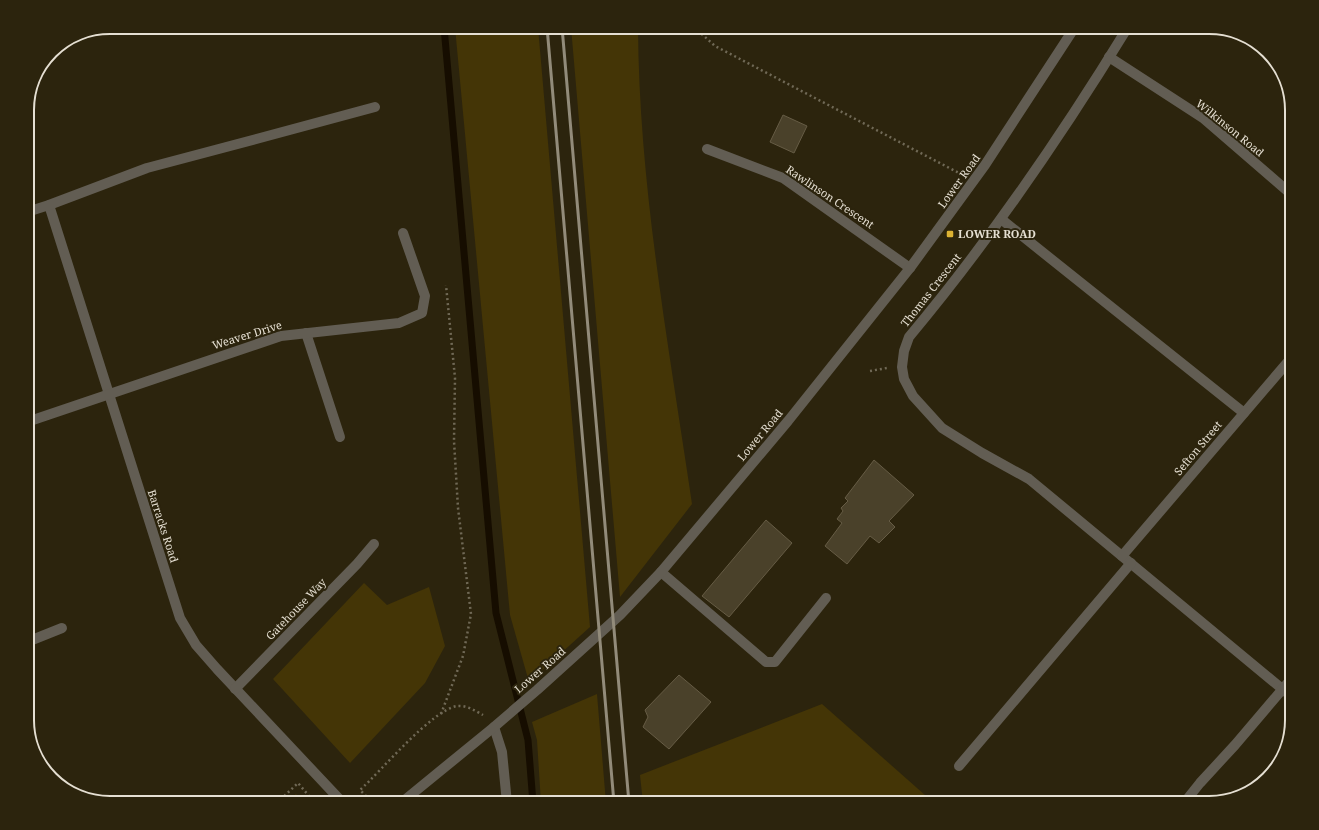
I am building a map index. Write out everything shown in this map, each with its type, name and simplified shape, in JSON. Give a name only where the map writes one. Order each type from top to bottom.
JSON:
[{"type":"street","name":"Lower Road","points":[[410,796],[537,690],[620,615],[661,572],[788,421],[910,268],[974,181],[1070,34]]},
{"type":"street","name":"Thomas Crescent","points":[[1124,34],[1085,96],[1001,219],[909,338],[904,351],[902,367],[904,379],[913,396],[942,428],[982,453],[1029,479],[1285,691]]},
{"type":"street","name":"Wilkinson Road","points":[[1109,57],[1203,118],[1285,189]]},
{"type":"street","points":[[34,210],[147,168],[375,106]]},
{"type":"street","name":"Rawlinson Crescent","points":[[707,149],[783,178],[910,268]]},
{"type":"street","name":"Barracks Road","points":[[50,205],[180,618],[196,645],[335,796]]},
{"type":"street","points":[[1001,219],[1244,413]]},
{"type":"street","name":"Weaver Drive","points":[[34,420],[281,336],[399,323],[422,313],[425,296],[403,233]]},
{"type":"street","points":[[306,333],[340,436]]},
{"type":"street","name":"Sefton Street","points":[[1122,556],[1285,365]]},
{"type":"street","name":"Gatehouse Way","points":[[235,689],[357,564],[374,544]]},
{"type":"street","points":[[959,766],[1131,563]]},
{"type":"street","points":[[661,572],[766,662],[775,662],[826,598]]},
{"type":"street","points":[[34,639],[62,628]]},
{"type":"street","points":[[1190,796],[1285,686]]},
{"type":"street","points":[[494,727],[502,752],[506,796]]},
{"type":"path","points":[[702,34],[715,46],[974,181]]},
{"type":"path","points":[[440,714],[463,656],[471,614],[458,508],[454,441],[455,378],[446,285]]},
{"type":"path","points":[[366,796],[360,790],[409,740],[440,714],[458,706],[471,708],[485,716],[494,727]]},
{"type":"path","points":[[284,796],[298,783],[309,796]]},
{"type":"shaded area","points":[[456,34],[539,34],[590,627],[529,682],[510,615]]},
{"type":"shaded area","points":[[572,34],[638,34],[640,87],[649,207],[665,326],[692,504],[620,597]]},
{"type":"shaded area","points":[[364,583],[387,605],[429,587],[445,646],[425,683],[350,763],[273,679]]},
{"type":"shaded area","points":[[597,694],[605,796],[541,796],[537,740],[532,722]]},
{"type":"shaded area","points":[[822,704],[926,796],[642,796],[640,775]]},
{"type":"building","points":[[783,115],[807,126],[794,153],[770,142]]},
{"type":"building","points":[[874,460],[914,495],[889,521],[895,527],[879,543],[870,536],[847,564],[825,546],[842,523],[837,519],[843,511],[841,508],[848,501],[845,498]]},
{"type":"building","points":[[766,520],[792,543],[729,617],[702,596]]},
{"type":"building","points":[[679,675],[711,702],[669,749],[643,727],[648,717],[645,710]]},
{"type":"waterway","points":[[445,34],[496,613],[528,740],[532,796]]},
{"type":"railway","points":[[548,34],[613,796]]},
{"type":"railway","points":[[563,34],[628,796]]},
{"type":"place","name":"LOWER ROAD","points":[[950,234]]}]
